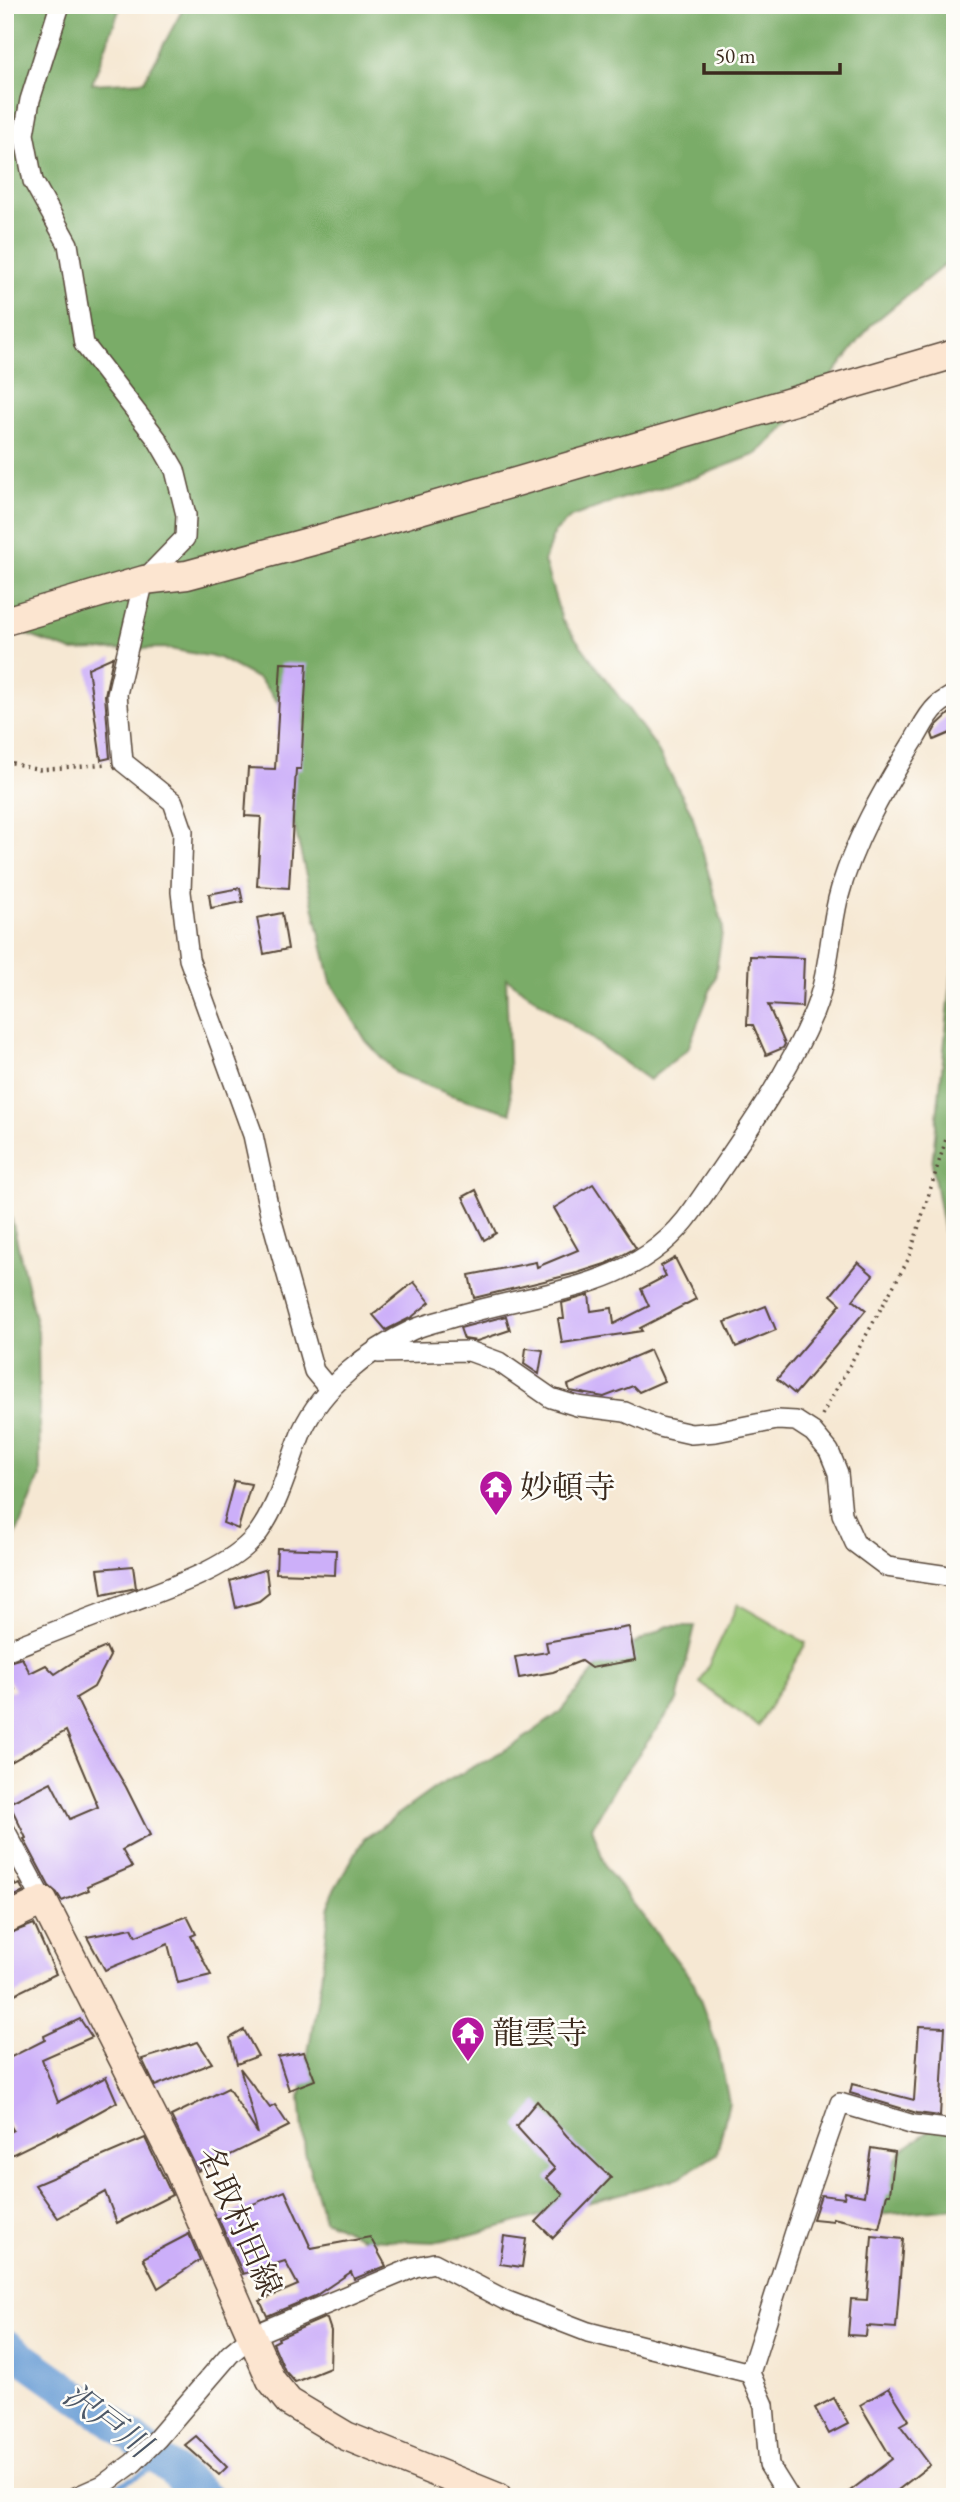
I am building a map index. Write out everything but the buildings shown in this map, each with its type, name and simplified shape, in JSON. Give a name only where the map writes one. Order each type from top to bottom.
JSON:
[{"type":"street","points":[[60,5],[30,100],[24,134],[33,181],[68,244],[84,344],[157,439],[175,470],[186,515],[185,538],[144,580],[117,694],[123,762],[173,802],[183,831],[181,891],[189,959],[253,1135],[270,1214],[314,1371],[329,1389]]},
{"type":"street","points":[[5,621],[144,580],[187,575],[320,539],[955,354]]},
{"type":"street","points":[[5,1651],[171,1586],[216,1567],[236,1554],[254,1538],[267,1518],[304,1427],[329,1389],[347,1372],[375,1353],[413,1329],[480,1308],[597,1282],[648,1257],[689,1216],[785,1073],[822,990],[838,899],[862,835],[887,784],[934,707],[955,694]]},
{"type":"street","points":[[375,1353],[469,1351],[499,1362],[551,1398],[577,1406],[625,1412],[660,1427],[691,1434],[776,1420],[796,1421],[813,1432],[829,1451],[838,1473],[842,1514],[855,1543],[887,1567],[955,1577]]},
{"type":"street","points":[[5,1830],[43,1901],[5,1919]]},
{"type":"street","name":"名取村田線","points":[[43,1901],[175,2161],[271,2380],[289,2402],[346,2436],[497,2497]]},
{"type":"street","points":[[789,2497],[769,2465],[764,2405],[750,2373],[840,2103],[914,2125],[955,2130]]},
{"type":"street","points":[[76,2497],[103,2485],[133,2463],[230,2354],[253,2335],[415,2267],[434,2263],[505,2300],[587,2332],[750,2373]]},
{"type":"path","points":[[5,761],[39,770],[123,762]]},
{"type":"path","points":[[813,1432],[909,1258],[947,1136],[955,1126]]},
{"type":"green space","points":[[5,5],[121,5],[92,84],[144,81],[185,5],[955,5],[955,260],[943,266],[871,325],[812,402],[757,454],[694,478],[571,517],[554,533],[544,561],[562,620],[654,744],[692,814],[723,926],[715,978],[688,1049],[649,1080],[506,978],[511,1113],[451,1095],[396,1073],[366,1041],[331,982],[294,824],[291,718],[260,680],[219,658],[164,648],[72,651],[5,627]]},
{"type":"green space","points":[[955,945],[955,1294],[932,1165]]},
{"type":"green space","points":[[5,1191],[38,1331],[40,1477],[13,1542],[5,1549]]},
{"type":"green space","points":[[738,1604],[806,1643],[758,1726],[700,1683]]},
{"type":"green space","points":[[668,1626],[695,1626],[677,1701],[617,1784],[592,1827],[606,1868],[694,1983],[718,2049],[729,2102],[717,2154],[678,2178],[470,2235],[433,2242],[366,2239],[324,2220],[305,2152],[300,2098],[321,1979],[331,1895],[364,1839],[436,1787],[516,1744],[559,1713],[603,1660]]},
{"type":"green space","points":[[955,2113],[955,2208],[877,2215],[877,2188],[902,2150]]},
{"type":"waterway","name":"沢戸川","points":[[5,2345],[108,2418],[206,2497]]},
{"type":"waterway","points":[[107,2492],[164,2462]]},
{"type":"place","name":"妙頓寺","points":[[496,1517]]},
{"type":"place","name":"龍雲寺","points":[[468,2063]]}]
